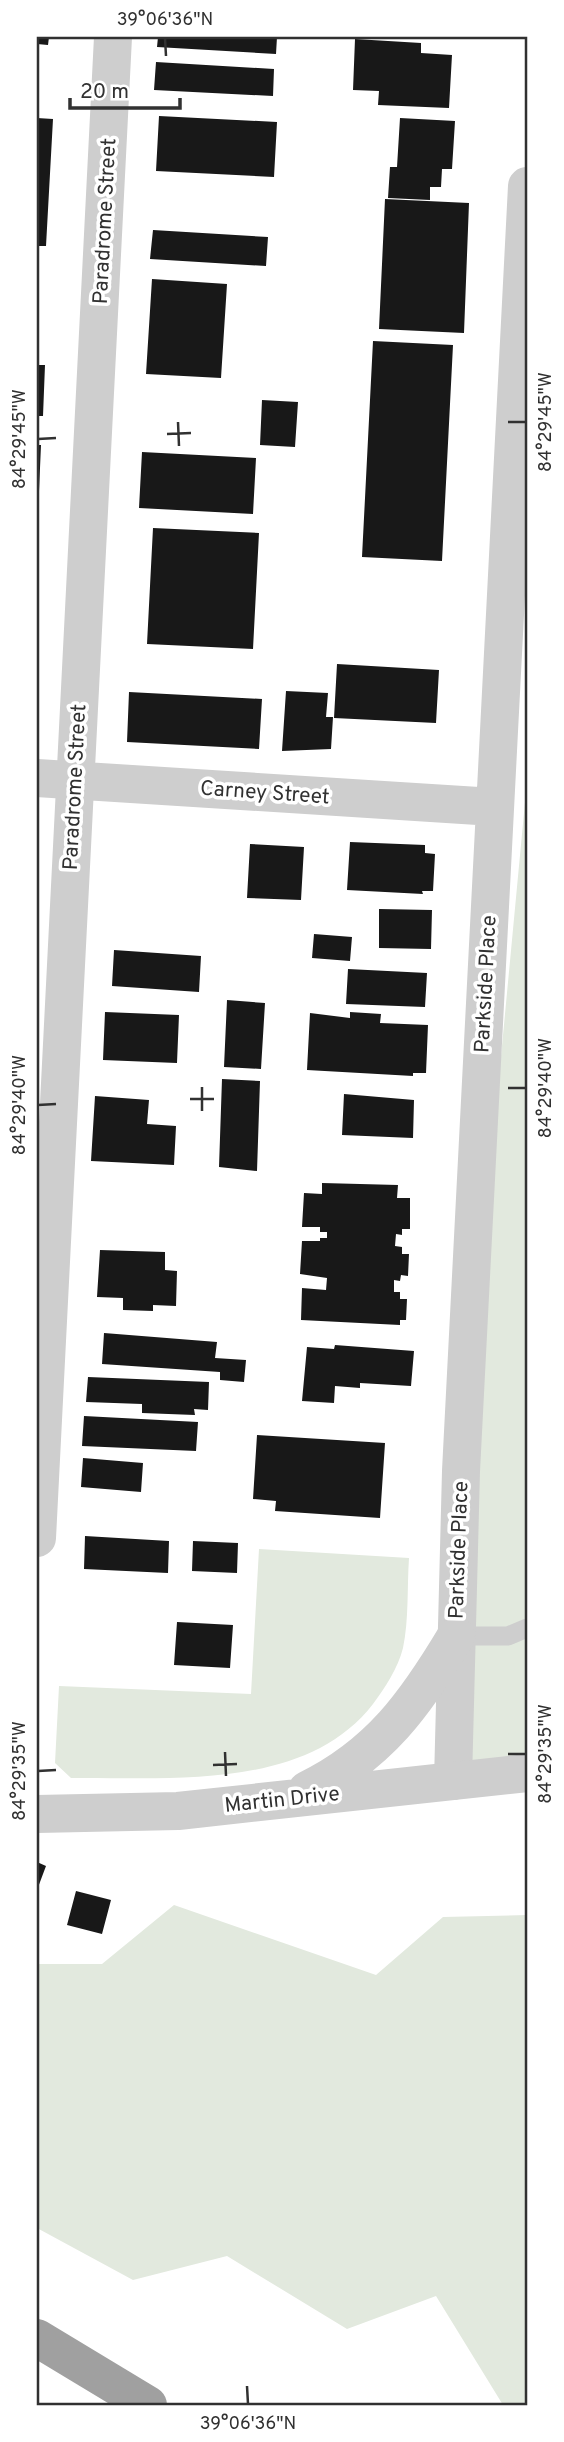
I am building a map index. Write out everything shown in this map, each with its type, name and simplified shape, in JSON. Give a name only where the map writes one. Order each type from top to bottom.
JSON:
[{"type":"highway","points":[[37,2338],[148,2405]]},
{"type":"street","name":"Paradrome Street","points":[[37,1538],[113,37]]},
{"type":"street","name":"Parkside Place","points":[[453,1782],[461,1471],[527,186]]},
{"type":"street","name":"Carney Street","points":[[37,778],[494,807]]},
{"type":"street","points":[[289,1798],[341,1773],[376,1743],[426,1688],[456,1636]]},
{"type":"street","name":"Martin Drive","points":[[37,1814],[164,1812],[527,1773]]},
{"type":"lane","points":[[456,1636],[508,1636],[527,1628]]},
{"type":"shaded area","points":[[527,781],[527,1773],[453,1781],[459,1501]]},
{"type":"shaded area","points":[[259,1549],[409,1558],[403,1648],[391,1678],[373,1704],[345,1732],[311,1752],[274,1765],[234,1773],[192,1777],[71,1778],[55,1763],[59,1686],[251,1694]]},
{"type":"shaded area","points":[[174,1905],[376,1975],[443,1917],[527,1915],[527,2405],[503,2405],[436,2296],[347,2329],[227,2256],[133,2280],[37,2228],[37,1964],[102,1964]]},
{"type":"building","points":[[37,37],[49,37],[48,45],[37,44]]},
{"type":"building","points":[[158,37],[277,37],[276,54],[157,47]]},
{"type":"building","points":[[355,39],[421,43],[421,53],[452,55],[449,108],[378,105],[379,91],[353,90]]},
{"type":"building","points":[[156,62],[274,69],[273,96],[154,90]]},
{"type":"building","points":[[159,116],[277,122],[274,177],[156,171]]},
{"type":"building","points":[[37,118],[53,119],[46,246],[37,246]]},
{"type":"building","points":[[400,118],[455,121],[452,169],[442,169],[441,187],[430,187],[430,200],[388,198],[390,167],[397,167]]},
{"type":"building","points":[[385,199],[469,203],[464,333],[379,329]]},
{"type":"building","points":[[153,230],[268,237],[266,266],[150,259]]},
{"type":"building","points":[[152,279],[227,284],[221,378],[146,374]]},
{"type":"building","points":[[373,341],[453,345],[442,561],[362,557]]},
{"type":"building","points":[[37,365],[45,365],[43,416],[37,416]]},
{"type":"building","points":[[262,400],[298,402],[295,447],[260,445]]},
{"type":"building","points":[[37,445],[41,445],[39,491],[37,491]]},
{"type":"building","points":[[142,452],[256,458],[253,514],[139,508]]},
{"type":"building","points":[[153,528],[259,533],[253,649],[147,644]]},
{"type":"building","points":[[337,664],[439,670],[436,723],[334,718]]},
{"type":"building","points":[[286,691],[328,693],[326,717],[333,717],[331,749],[282,751]]},
{"type":"building","points":[[129,692],[262,699],[259,749],[127,742]]},
{"type":"building","points":[[350,842],[425,845],[425,853],[435,854],[433,891],[422,891],[423,894],[347,890]]},
{"type":"building","points":[[250,844],[304,847],[301,900],[247,898]]},
{"type":"building","points":[[379,909],[432,910],[431,949],[379,948]]},
{"type":"building","points":[[314,934],[352,937],[350,961],[312,958]]},
{"type":"building","points":[[114,950],[201,956],[199,992],[112,986]]},
{"type":"building","points":[[348,969],[427,973],[425,1007],[346,1004]]},
{"type":"building","points":[[227,1000],[265,1003],[261,1069],[224,1067]]},
{"type":"building","points":[[105,1012],[179,1015],[177,1063],[103,1060]]},
{"type":"building","points":[[350,1012],[381,1014],[380,1023],[428,1025],[426,1073],[413,1073],[413,1076],[307,1070],[310,1013],[350,1018]]},
{"type":"building","points":[[222,1079],[260,1081],[257,1171],[219,1167]]},
{"type":"building","points":[[344,1094],[414,1100],[413,1138],[342,1135]]},
{"type":"building","points":[[95,1096],[149,1100],[147,1124],[176,1126],[174,1165],[91,1161]]},
{"type":"building","points":[[322,1183],[398,1185],[397,1198],[410,1198],[410,1229],[402,1229],[402,1235],[396,1234],[395,1246],[402,1247],[402,1254],[409,1254],[408,1276],[401,1275],[400,1281],[394,1280],[394,1292],[400,1292],[400,1299],[407,1299],[406,1320],[400,1320],[400,1325],[301,1320],[302,1288],[326,1290],[327,1278],[300,1274],[302,1241],[320,1241],[320,1238],[327,1238],[327,1232],[320,1232],[320,1227],[302,1227],[304,1193],[322,1194]]},
{"type":"building","points":[[100,1250],[165,1252],[165,1270],[177,1271],[176,1306],[153,1305],[153,1311],[123,1310],[123,1298],[97,1297]]},
{"type":"building","points":[[104,1333],[217,1342],[215,1358],[246,1360],[244,1382],[220,1380],[220,1372],[102,1364]]},
{"type":"building","points":[[335,1345],[414,1351],[411,1386],[360,1383],[360,1388],[335,1386],[334,1403],[302,1401],[307,1347],[334,1349]]},
{"type":"building","points":[[88,1377],[209,1382],[208,1410],[194,1409],[195,1415],[142,1413],[142,1404],[86,1402]]},
{"type":"building","points":[[84,1416],[198,1422],[196,1451],[82,1446]]},
{"type":"building","points":[[257,1435],[385,1443],[380,1518],[275,1511],[276,1501],[253,1499]]},
{"type":"building","points":[[83,1458],[143,1463],[141,1492],[81,1487]]},
{"type":"building","points":[[85,1536],[169,1541],[168,1573],[84,1569]]},
{"type":"building","points":[[193,1541],[238,1543],[237,1573],[192,1571]]},
{"type":"building","points":[[177,1622],[233,1625],[230,1668],[174,1665]]},
{"type":"building","points":[[37,1862],[46,1866],[37,1890]]},
{"type":"building","points":[[76,1891],[111,1900],[102,1934],[67,1925]]}]
